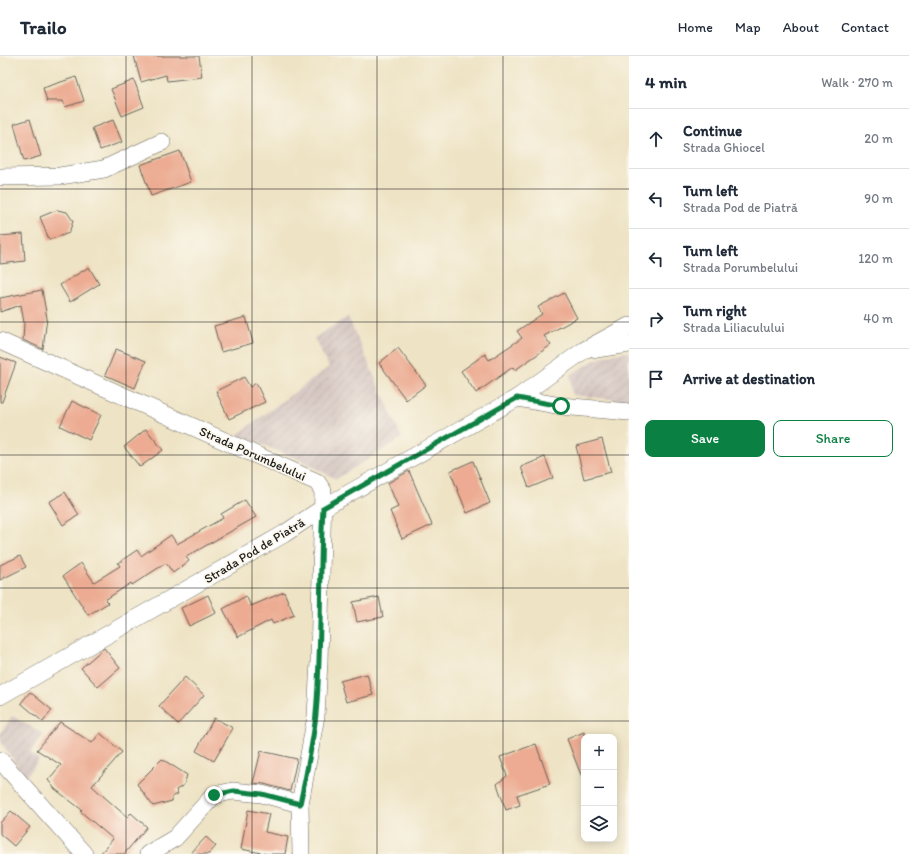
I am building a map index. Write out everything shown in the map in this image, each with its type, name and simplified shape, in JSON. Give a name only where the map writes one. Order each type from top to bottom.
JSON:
[{"type":"street","points":[[0,177],[60,176],[104,169],[162,142]]},
{"type":"street","name":"Strada Pod de Piatră","points":[[0,696],[284,534],[323,508],[517,398],[583,350],[629,326]]},
{"type":"street","name":"Strada Porumbelului","points":[[0,341],[317,482],[323,491],[319,662],[316,708],[300,804],[302,854]]},
{"type":"street","points":[[583,350],[629,344]]},
{"type":"street","points":[[517,398],[561,406],[629,412]]},
{"type":"street","points":[[0,760],[84,854]]},
{"type":"street","points":[[148,854],[175,838],[214,795],[234,791],[262,794],[300,804]]},
{"type":"shaded area","points":[[348,317],[402,438],[336,479],[298,459],[237,435],[329,367],[314,338]]},
{"type":"shaded area","points":[[629,351],[629,401],[572,395],[570,375],[604,356]]},
{"type":"shaded area","points":[[12,716],[44,734],[30,753],[39,760],[25,778],[0,740],[0,734]]},
{"type":"building","points":[[134,56],[199,56],[202,77],[167,81],[166,75],[141,82]]},
{"type":"building","points":[[76,77],[84,101],[65,107],[63,101],[47,101],[43,88]]},
{"type":"building","points":[[134,80],[144,107],[122,116],[111,89]]},
{"type":"building","points":[[30,119],[41,156],[24,161],[14,124]]},
{"type":"building","points":[[113,120],[122,142],[100,150],[92,128]]},
{"type":"building","points":[[180,151],[191,182],[151,196],[140,165]]},
{"type":"building","points":[[57,210],[67,212],[73,221],[69,233],[49,240],[40,217]]},
{"type":"building","points":[[23,234],[25,261],[0,264],[0,236]]},
{"type":"building","points":[[89,267],[99,284],[70,302],[60,285]]},
{"type":"building","points":[[42,290],[47,318],[43,349],[23,340],[24,323],[21,305],[0,312],[0,298]]},
{"type":"building","points":[[564,293],[577,318],[544,336],[551,345],[515,370],[513,367],[476,393],[461,371],[485,354],[489,360],[522,338],[517,331],[542,314],[538,307]]},
{"type":"building","points":[[246,317],[253,343],[221,352],[214,326]]},
{"type":"building","points":[[398,348],[426,385],[406,400],[379,363]]},
{"type":"building","points":[[116,349],[146,361],[135,388],[105,375]]},
{"type":"building","points":[[0,357],[16,363],[2,402],[0,402]]},
{"type":"building","points":[[244,377],[250,387],[256,383],[265,402],[229,419],[216,391]]},
{"type":"building","points":[[72,401],[101,415],[89,440],[60,426]]},
{"type":"building","points":[[146,429],[163,450],[140,467],[124,447]]},
{"type":"building","points":[[602,439],[611,472],[584,479],[576,446]]},
{"type":"building","points":[[545,457],[553,478],[529,488],[521,467]]},
{"type":"building","points":[[473,461],[490,503],[467,513],[450,471]]},
{"type":"building","points":[[409,471],[432,525],[402,539],[390,511],[398,507],[388,483]]},
{"type":"building","points":[[65,492],[79,515],[63,525],[49,502]]},
{"type":"building","points":[[245,500],[256,517],[186,557],[189,561],[173,573],[166,563],[105,600],[108,603],[88,615],[63,576],[81,563],[94,582],[120,566],[118,563],[137,550],[141,556],[171,535],[177,544],[223,518],[221,514]]},
{"type":"building","points":[[20,556],[26,567],[0,580],[0,565]]},
{"type":"building","points":[[284,592],[294,615],[273,624],[271,620],[238,637],[223,609],[246,596],[251,606]]},
{"type":"building","points":[[208,595],[216,613],[189,626],[181,608]]},
{"type":"building","points":[[379,597],[383,617],[357,622],[353,602]]},
{"type":"building","points":[[104,648],[120,668],[98,687],[81,668]]},
{"type":"building","points":[[367,674],[373,695],[346,702],[340,681]]},
{"type":"building","points":[[185,677],[204,695],[178,724],[159,706]]},
{"type":"building","points":[[30,692],[52,710],[43,722],[21,703]]},
{"type":"building","points":[[214,718],[233,728],[214,761],[196,751]]},
{"type":"building","points":[[60,722],[92,743],[100,733],[122,752],[92,786],[127,817],[131,813],[147,827],[124,854],[100,854],[113,839],[80,811],[82,810],[55,789],[48,780],[61,765],[37,750]]},
{"type":"building","points":[[584,732],[584,734],[581,734],[581,775],[567,739]]},
{"type":"building","points":[[536,744],[550,784],[517,795],[520,805],[506,810],[497,784],[507,776],[500,757]]},
{"type":"building","points":[[261,751],[297,759],[290,791],[264,784],[253,783]]},
{"type":"building","points":[[162,759],[187,775],[184,785],[176,790],[178,794],[172,797],[172,801],[153,806],[137,784]]},
{"type":"building","points":[[248,810],[269,814],[265,832],[288,837],[285,854],[267,854],[241,849]]},
{"type":"building","points":[[11,811],[30,827],[14,846],[0,834],[0,823]]},
{"type":"building","points":[[206,837],[216,846],[209,854],[190,854]]},
{"type":"route","points":[[214,795],[234,791],[262,794],[300,804],[316,716],[323,508],[517,398],[561,406]]}]
